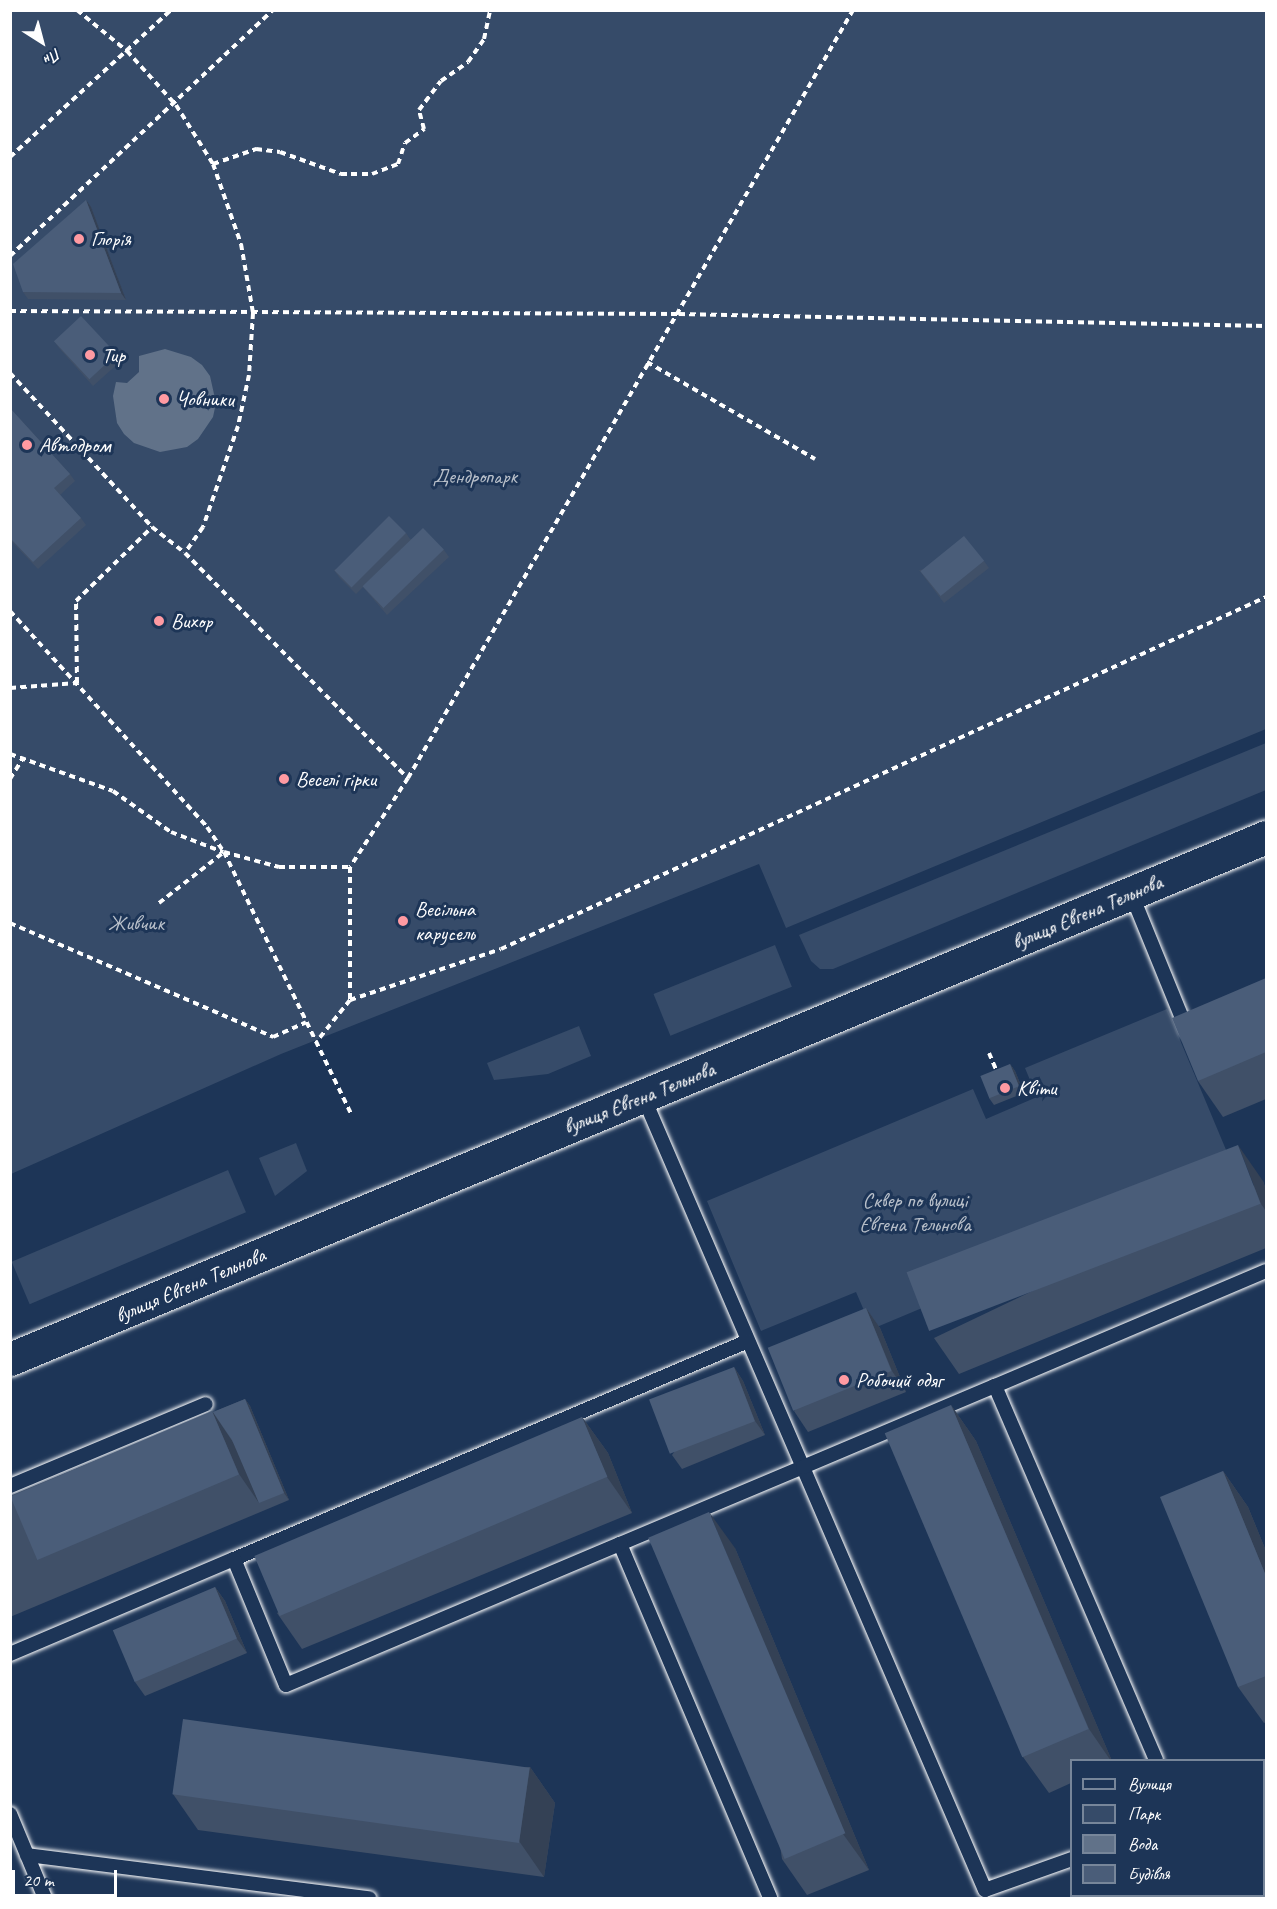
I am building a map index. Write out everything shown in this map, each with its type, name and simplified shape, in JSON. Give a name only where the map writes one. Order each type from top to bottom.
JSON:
[{"type":"main road","name":"вулиця Євгена Тельнова","points":[[10,1359],[1266,837]]},
{"type":"lane","points":[[1131,893],[1190,1035],[1200,1031]]},
{"type":"lane","points":[[642,1096],[985,1890],[1070,1859]]},
{"type":"lane","points":[[234,1559],[286,1685],[1266,1271]]},
{"type":"lane","points":[[10,1654],[748,1341]]},
{"type":"lane","points":[[995,1386],[1155,1759]]},
{"type":"lane","points":[[10,1486],[206,1404]]},
{"type":"lane","points":[[620,1544],[770,1899]]},
{"type":"lane","points":[[10,1814],[45,1899]]},
{"type":"lane","points":[[27,1855],[369,1899]]},
{"type":"path","points":[[77,10],[127,51],[176,105],[213,164],[236,228],[253,313],[249,375],[238,426],[203,527],[185,553]]},
{"type":"path","points":[[10,157],[171,10]]},
{"type":"path","points":[[10,256],[176,105],[273,10]]},
{"type":"path","points":[[213,164],[256,149],[280,152],[341,174],[372,174],[398,164],[405,143],[424,129],[419,110],[441,81],[468,62],[484,39],[490,10]]},
{"type":"path","points":[[350,1000],[350,867],[408,778],[647,363],[679,314],[852,10]]},
{"type":"path","points":[[10,311],[679,314],[1266,326]]},
{"type":"path","points":[[647,363],[815,459]]},
{"type":"path","points":[[10,373],[152,527],[185,553],[408,778]]},
{"type":"path","points":[[77,683],[76,601],[152,527]]},
{"type":"path","points":[[317,1041],[350,1000],[501,949],[1266,597]]},
{"type":"path","points":[[10,611],[207,827],[224,852],[352,1116]]},
{"type":"path","points":[[10,688],[77,683]]},
{"type":"path","points":[[10,754],[113,791],[171,832],[224,852],[279,867],[350,867]]},
{"type":"path","points":[[10,779],[23,758]]},
{"type":"path","points":[[159,903],[224,852]]},
{"type":"path","points":[[10,922],[273,1037],[306,1022]]},
{"type":"path","points":[[989,1053],[1000,1077]]},
{"type":"green space","name":"Дендропарк","points":[[11,11],[1266,11],[1266,729],[786,928],[759,864],[281,1054],[11,1174]]},
{"type":"green space","points":[[1266,743],[1266,790],[833,969],[820,969],[811,961],[799,935]]},
{"type":"green space","points":[[775,945],[792,987],[670,1036],[654,994]]},
{"type":"green space","name":"Сквер по вулиці Євгена Тельнова","points":[[1167,1009],[1237,1176],[872,1329],[856,1292],[761,1331],[707,1201],[973,1089],[986,1119],[1037,1097],[1025,1068]]},
{"type":"green space","points":[[579,1026],[591,1056],[548,1074],[494,1080],[487,1063]]},
{"type":"green space","points":[[296,1143],[307,1171],[275,1196],[259,1158]]},
{"type":"green space","points":[[228,1170],[246,1212],[30,1304],[12,1262]]},
{"type":"water","name":"Човники","points":[[165,349],[191,357],[202,365],[210,376],[216,403],[213,417],[198,439],[187,447],[160,452],[134,443],[124,434],[117,423],[113,396],[116,382],[127,383],[139,372],[139,356]]},
{"type":"building","name":"Глорія","points":[[86,200],[121,293],[23,292],[13,264]]},
{"type":"building","name":"Тир","points":[[81,316],[116,354],[89,379],[54,341]]},
{"type":"building","name":"Автодром","points":[[10,408],[70,474],[54,488],[81,518],[33,562],[10,538]]},
{"type":"building","points":[[389,516],[406,533],[352,587],[335,570]]},
{"type":"building","points":[[423,528],[444,550],[383,608],[363,586]]},
{"type":"building","points":[[964,536],[984,561],[941,596],[920,571]]},
{"type":"building","points":[[1266,978],[1266,1052],[1198,1081],[1172,1018]]},
{"type":"building","name":"Квіти","points":[[1010,1064],[1019,1086],[989,1098],[980,1076]]},
{"type":"building","points":[[1238,1145],[1261,1204],[929,1331],[907,1272]]},
{"type":"building","name":"Робочий одяг","points":[[866,1308],[891,1371],[793,1411],[768,1348]]},
{"type":"building","points":[[734,1367],[755,1421],[670,1454],[649,1400]]},
{"type":"building","points":[[245,1399],[284,1493],[259,1503],[232,1440],[213,1412]]},
{"type":"building","points":[[951,1405],[1089,1729],[1022,1757],[885,1433]]},
{"type":"building","points":[[212,1411],[239,1475],[37,1560],[10,1497]]},
{"type":"building","points":[[582,1417],[607,1477],[280,1616],[254,1556]]},
{"type":"building","points":[[1223,1471],[1266,1576],[1266,1676],[1238,1687],[1160,1497]]},
{"type":"building","points":[[709,1512],[845,1833],[785,1859],[648,1538]]},
{"type":"building","points":[[215,1587],[237,1639],[135,1682],[113,1630]]},
{"type":"building","points":[[183,1719],[530,1768],[519,1843],[172,1794]]},
{"type":"place","name":"Глорія","points":[[79,239]]},
{"type":"place","name":"Тир","points":[[90,355]]},
{"type":"place","name":"Човники","points":[[164,399]]},
{"type":"place","name":"Автодром","points":[[27,445]]},
{"type":"place","name":"Вихор","points":[[159,621]]},
{"type":"place","name":"Веселі гірки","points":[[284,779]]},
{"type":"place","name":"Весільна карусель","points":[[403,921]]},
{"type":"place","name":"Квіти","points":[[1005,1088]]},
{"type":"place","name":"Робочий одяг","points":[[844,1380]]},
{"type":"park label","name":"Живчик","points":[[136,923]]}]
